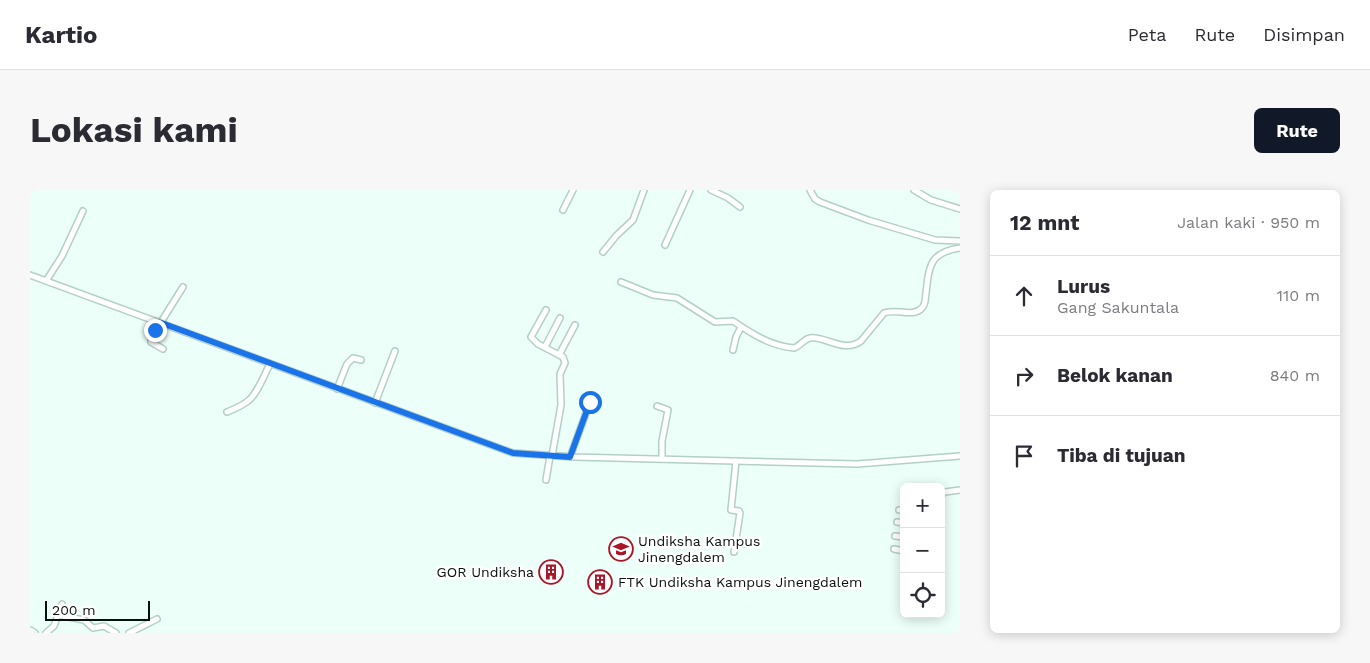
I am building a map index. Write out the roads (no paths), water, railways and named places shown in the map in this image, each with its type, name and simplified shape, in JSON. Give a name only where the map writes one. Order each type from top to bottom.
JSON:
[{"type":"street","points":[[563,210],[573,190]]},
{"type":"street","points":[[603,252],[633,220],[644,190]]},
{"type":"street","points":[[665,245],[690,190]]},
{"type":"street","points":[[711,190],[728,198],[740,207]]},
{"type":"street","points":[[810,190],[820,202],[868,220],[935,240],[960,241]]},
{"type":"street","points":[[914,190],[931,200],[960,209]]},
{"type":"street","points":[[46,281],[62,256],[83,211]]},
{"type":"street","points":[[621,282],[653,295],[677,298],[712,322],[732,321],[773,345],[792,349],[808,338],[813,337],[844,345],[856,345],[884,313],[897,311],[910,313],[920,310],[925,302],[931,268],[936,258],[942,252],[960,248]]},
{"type":"street","points":[[30,275],[509,452],[570,457],[857,464],[960,456]]},
{"type":"street","points":[[163,349],[150,340],[159,322],[183,288]]},
{"type":"street","points":[[546,310],[531,337],[545,348],[564,358],[565,363],[559,379],[561,405],[546,480]]},
{"type":"street","points":[[545,348],[560,318]]},
{"type":"street","points":[[559,355],[575,325]]},
{"type":"street","points":[[733,350],[736,337],[742,327]]},
{"type":"street","points":[[375,403],[395,350]]},
{"type":"street","points":[[337,389],[350,360],[354,358],[361,360]]},
{"type":"street","points":[[227,412],[250,400],[261,385],[270,364]]},
{"type":"street","points":[[570,457],[590,402]]},
{"type":"street","points":[[657,406],[668,410],[662,441],[662,459]]},
{"type":"street","points":[[734,552],[740,512],[731,510],[736,461]]},
{"type":"street","points":[[945,493],[960,490]]},
{"type":"street","points":[[895,536],[900,537]]},
{"type":"street","points":[[736,542],[747,544]]},
{"type":"street","points":[[894,549],[900,550]]},
{"type":"street","points":[[46,633],[54,626],[62,604]]},
{"type":"street","points":[[58,614],[84,620],[93,628],[106,627],[116,633]]},
{"type":"street","points":[[129,633],[157,619]]},
{"type":"street","points":[[30,630],[35,633]]},
{"type":"place","name":"Undiksha Kampus Jinengdalem","points":[[621,549]]},
{"type":"place","name":"GOR Undiksha","points":[[551,572]]},
{"type":"place","name":"FTK Undiksha Kampus Jinengdalem","points":[[600,582]]}]
